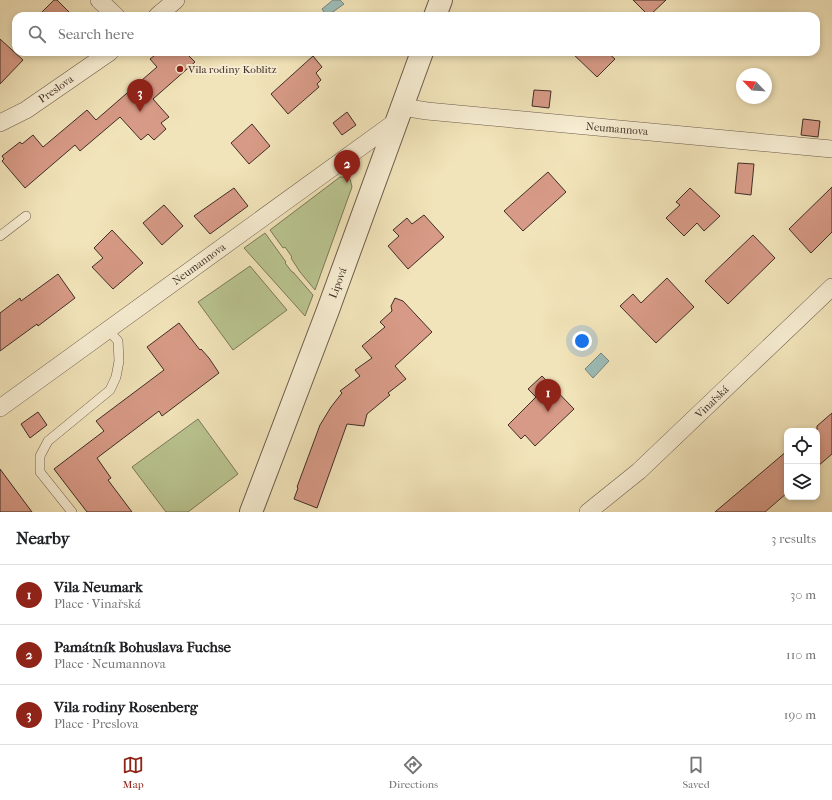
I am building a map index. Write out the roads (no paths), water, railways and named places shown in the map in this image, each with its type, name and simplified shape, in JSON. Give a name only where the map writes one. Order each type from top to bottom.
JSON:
[{"type":"street","points":[[99,0],[112,12]]},
{"type":"street","points":[[162,12],[176,0]]},
{"type":"street","points":[[436,12],[441,0]]},
{"type":"street","name":"Preslova","points":[[0,124],[26,110],[104,56]]},
{"type":"street","name":"Lipová","points":[[251,512],[328,310],[421,56]]},
{"type":"street","name":"Neumannova","points":[[0,408],[400,114],[435,112],[832,149]]},
{"type":"street","name":"Vinařská","points":[[588,512],[639,471],[832,287]]},
{"type":"lane","points":[[0,236],[26,216]]},
{"type":"lane","points":[[72,512],[40,472],[40,456],[48,441],[110,390],[116,377],[119,361],[118,341],[108,330]]},
{"type":"water","points":[[333,0],[340,0],[344,4],[333,12],[324,12],[322,9]]},
{"type":"water","points":[[601,353],[609,361],[593,378],[585,369]]},
{"type":"place","name":"Vila rodiny Koblitz","points":[[180,69]]},
{"type":"place","name":"Vila rodiny Rosenberg","points":[[140,112]]},
{"type":"place","name":"Památník Bohuslava Fuchse","points":[[347,183]]},
{"type":"place","name":"Vila Neumark","points":[[548,412]]}]
